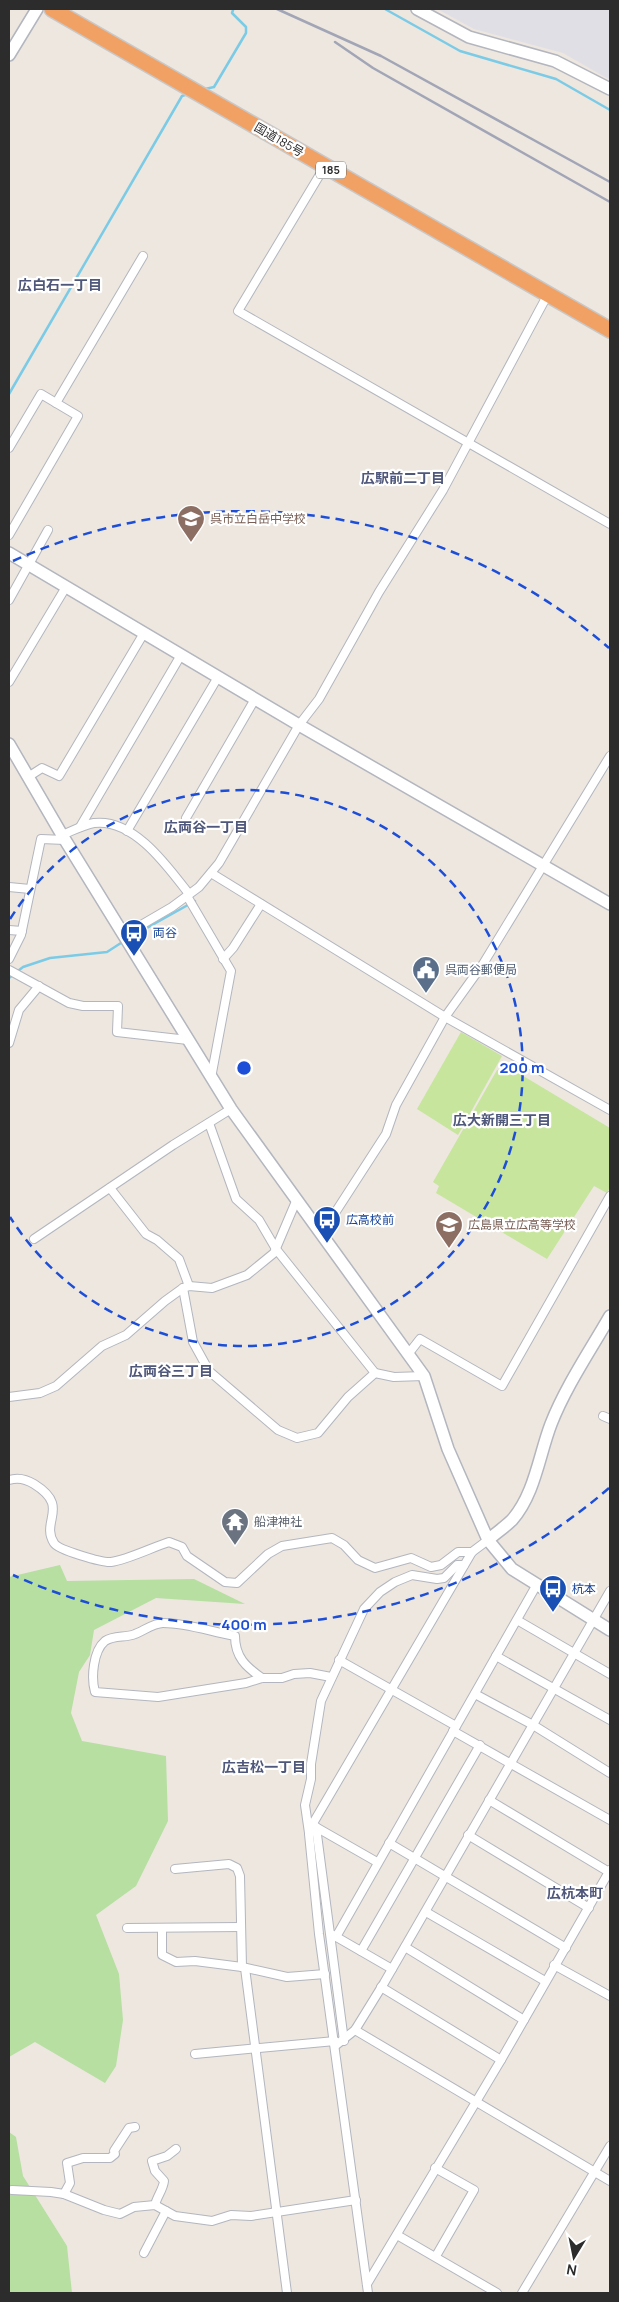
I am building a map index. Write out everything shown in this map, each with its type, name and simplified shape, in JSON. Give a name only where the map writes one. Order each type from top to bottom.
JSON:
[{"type":"highway","name":"国道185号","points":[[52,9],[610,330]]},
{"type":"street","points":[[9,54],[37,9]]},
{"type":"street","points":[[417,9],[469,38],[556,61],[610,89]]},
{"type":"street","points":[[325,166],[238,311],[610,524]]},
{"type":"street","points":[[56,403],[143,256]]},
{"type":"street","points":[[124,935],[188,895],[199,887],[211,873],[299,725],[319,699],[379,592],[443,490],[548,294]]},
{"type":"street","points":[[9,448],[40,394],[78,416],[9,535]]},
{"type":"street","points":[[9,600],[48,530]]},
{"type":"street","points":[[9,553],[299,725],[610,904]]},
{"type":"street","points":[[9,682],[66,587]]},
{"type":"street","points":[[28,776],[42,768],[59,776],[144,634]]},
{"type":"street","points":[[80,827],[181,655]]},
{"type":"street","points":[[127,831],[218,677]]},
{"type":"street","points":[[186,818],[255,699]]},
{"type":"street","points":[[9,744],[64,838],[231,1110],[424,1376],[448,1449],[488,1540],[512,1569],[536,1586],[610,1630]]},
{"type":"street","points":[[322,1233],[386,1134],[396,1105],[445,1017],[483,964],[610,756]]},
{"type":"street","points":[[9,959],[22,931],[41,839],[64,838],[80,827],[95,823],[127,831],[155,851],[188,895],[231,971],[211,1078]]},
{"type":"street","points":[[211,873],[445,1017],[610,1110]]},
{"type":"street","points":[[9,888],[30,889]]},
{"type":"street","points":[[224,959],[261,904]]},
{"type":"street","points":[[9,930],[22,931]]},
{"type":"street","points":[[9,970],[69,1003],[84,1006],[118,1006],[116,1032],[188,1040]]},
{"type":"street","points":[[9,1043],[19,1010],[39,986]]},
{"type":"street","points":[[34,1239],[231,1110]]},
{"type":"street","points":[[209,1123],[236,1199],[259,1220],[276,1249],[375,1373],[394,1377],[424,1376]]},
{"type":"street","points":[[110,1188],[146,1234],[157,1240],[179,1259],[186,1287],[193,1342],[209,1371],[278,1430],[297,1438],[318,1432],[348,1398],[375,1373]]},
{"type":"street","points":[[409,1353],[420,1339],[502,1386],[610,1196]]},
{"type":"street","points":[[9,1397],[40,1393],[56,1386],[102,1346],[126,1335],[165,1301],[186,1287],[212,1288],[247,1275],[274,1253],[297,1199]]},
{"type":"street","points":[[309,1834],[472,1552],[511,1521],[521,1508],[532,1484],[551,1424],[570,1385],[610,1316]]},
{"type":"street","points":[[9,1480],[25,1478],[46,1492],[53,1504],[51,1534],[54,1544],[62,1550],[110,1562],[169,1542],[182,1547],[187,1556],[225,1582],[237,1583],[268,1554],[282,1546],[332,1538],[344,1545],[358,1560],[375,1568],[411,1558],[431,1567],[441,1565],[458,1552],[472,1552]]},
{"type":"street","points":[[368,2293],[319,1934],[305,1805],[311,1779],[311,1764],[321,1701],[364,1609],[380,1592],[412,1575],[437,1579],[444,1578],[457,1565],[464,1566]]},
{"type":"street","points":[[333,1935],[389,1843],[536,1586]]},
{"type":"street","points":[[195,2054],[335,2043],[344,2041],[356,2030],[610,1591]]},
{"type":"street","points":[[517,1620],[610,1674]]},
{"type":"street","points":[[262,1678],[246,1667],[238,1655],[235,1636],[204,1629],[161,1623],[132,1636],[115,1637],[105,1641],[97,1656],[93,1676],[95,1692],[158,1697],[246,1683],[262,1678],[282,1678],[310,1673],[331,1677]]},
{"type":"street","points":[[496,1656],[610,1720]]},
{"type":"street","points":[[339,1660],[392,1690],[480,1745],[610,1820]]},
{"type":"street","points":[[475,1694],[533,1725],[610,1772]]},
{"type":"street","points":[[360,1951],[480,1745]]},
{"type":"street","points":[[367,2284],[501,2060],[554,1965],[566,1948],[610,1871],[489,1800]]},
{"type":"street","points":[[314,1826],[377,1862]]},
{"type":"street","points":[[314,1826],[333,1935],[344,2041]]},
{"type":"street","points":[[468,1835],[589,1908]]},
{"type":"street","points":[[389,1843],[566,1948]]},
{"type":"street","points":[[175,1869],[229,1864],[237,1868],[240,1876],[243,1968],[287,2293]]},
{"type":"street","points":[[426,1912],[545,1981]]},
{"type":"street","points":[[127,1928],[241,1927]]},
{"type":"street","points":[[162,1928],[162,1955],[176,1962],[195,1961],[287,1977],[325,1974]]},
{"type":"street","points":[[319,1934],[333,1935],[392,1969]]},
{"type":"street","points":[[405,1947],[524,2020]]},
{"type":"street","points":[[554,1965],[610,1996]]},
{"type":"street","points":[[381,1988],[501,2060]]},
{"type":"street","points":[[356,2030],[610,2181]]},
{"type":"street","points":[[64,2194],[70,2183],[67,2163],[83,2158],[110,2158],[115,2154],[114,2151],[129,2128],[134,2126]]},
{"type":"street","points":[[522,2293],[610,2146]]},
{"type":"street","points":[[155,2205],[158,2194],[164,2188],[164,2181],[155,2171],[152,2161],[167,2156],[176,2149]]},
{"type":"street","points":[[435,2168],[474,2190],[436,2256]]},
{"type":"street","points":[[12,2190],[64,2194],[104,2210],[120,2214],[134,2207],[155,2205],[175,2216],[212,2221],[230,2215],[251,2216],[356,2200]]},
{"type":"street","points":[[144,2254],[166,2211]]},
{"type":"street","points":[[397,2235],[497,2293]]},
{"type":"shaded area","points":[[437,9],[610,9],[610,80],[563,53],[474,29]]},
{"type":"green space","points":[[461,1032],[502,1056],[458,1135],[417,1109]]},
{"type":"green space","points":[[510,1068],[610,1128],[610,1187],[607,1193],[594,1186],[547,1259],[436,1193],[439,1186],[433,1182],[497,1070]]},
{"type":"green space","points":[[60,1565],[67,1581],[194,1579],[245,1604],[156,1598],[94,1630],[90,1655],[79,1672],[71,1713],[82,1741],[166,1756],[168,1821],[136,1886],[96,1915],[119,1974],[123,2020],[116,2066],[105,2083],[35,2042],[9,2057],[9,1577]]},
{"type":"green space","points":[[9,2132],[16,2137],[23,2176],[67,2246],[72,2293],[9,2293]]},
{"type":"waterway","points":[[385,9],[460,51],[556,79],[610,110]]},
{"type":"waterway","points":[[205,89],[214,87],[246,33],[246,27],[232,13],[233,10]]},
{"type":"waterway","points":[[9,394],[182,96],[188,94]]},
{"type":"waterway","points":[[129,938],[195,901]]},
{"type":"waterway","points":[[9,978],[23,967],[50,958],[107,952],[124,941]]},
{"type":"railway","points":[[277,9],[381,56],[610,182]]},
{"type":"railway","points":[[335,42],[373,68],[610,202]]},
{"type":"place","name":"呉市立白岳中学校","points":[[191,543]]},
{"type":"place","name":"両谷","points":[[134,957]]},
{"type":"place","name":"呉両谷郵便局","points":[[426,994]]},
{"type":"place","name":"広高校前","points":[[327,1244]]},
{"type":"place","name":"広島県立広高等学校","points":[[449,1249]]},
{"type":"place","name":"船津神社","points":[[235,1546]]},
{"type":"place","name":"杭本","points":[[553,1613]]},
{"type":"district","name":"広白石一丁目","points":[[60,285]]},
{"type":"district","name":"広駅前二丁目","points":[[403,478]]},
{"type":"district","name":"広両谷一丁目","points":[[206,827]]},
{"type":"district","name":"広大新開三丁目","points":[[502,1120]]},
{"type":"district","name":"広両谷三丁目","points":[[171,1371]]},
{"type":"district","name":"広吉松一丁目","points":[[264,1767]]},
{"type":"district","name":"広杭本町","points":[[575,1893]]}]
